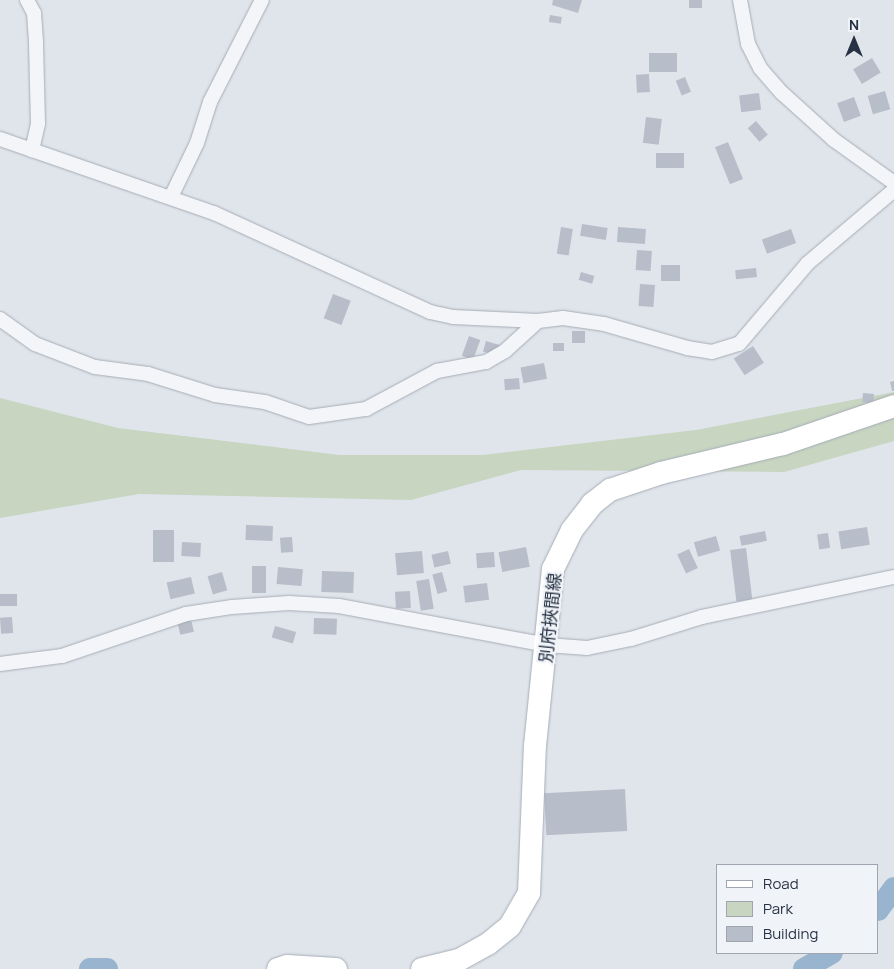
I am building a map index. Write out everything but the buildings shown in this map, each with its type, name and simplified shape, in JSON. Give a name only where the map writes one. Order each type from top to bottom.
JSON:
[{"type":"main road","name":"別府挾間線","points":[[422,969],[460,960],[488,944],[510,926],[529,893],[535,746],[547,645],[553,569],[572,530],[592,504],[610,490],[661,473],[791,442],[894,406]]},
{"type":"main road","points":[[278,969],[287,966],[336,969]]},
{"type":"street","points":[[27,0],[34,13],[36,43],[38,124],[32,150]]},
{"type":"street","points":[[171,197],[197,143],[210,102],[262,0]]},
{"type":"street","points":[[740,0],[748,44],[760,68],[782,93],[834,140],[894,183]]},
{"type":"street","points":[[0,139],[171,197],[430,312],[453,318],[538,322],[563,318],[604,324],[687,348],[712,352],[738,344],[808,263],[894,190]]},
{"type":"street","points":[[0,319],[35,344],[95,367],[148,374],[215,396],[265,402],[309,417],[366,408],[437,371],[486,362],[504,351],[538,322]]},
{"type":"street","points":[[0,664],[62,656],[186,614],[232,607],[290,603],[379,612],[547,645],[587,648],[632,639],[702,617],[894,577]]},
{"type":"green space","points":[[894,392],[894,441],[784,472],[521,470],[411,500],[139,494],[0,518],[0,398],[118,428],[339,455],[483,455],[696,430]]},
{"type":"waterway","points":[[879,909],[894,888]]},
{"type":"waterway","points":[[804,969],[830,954]]},
{"type":"waterway","points":[[90,969],[107,969]]}]
